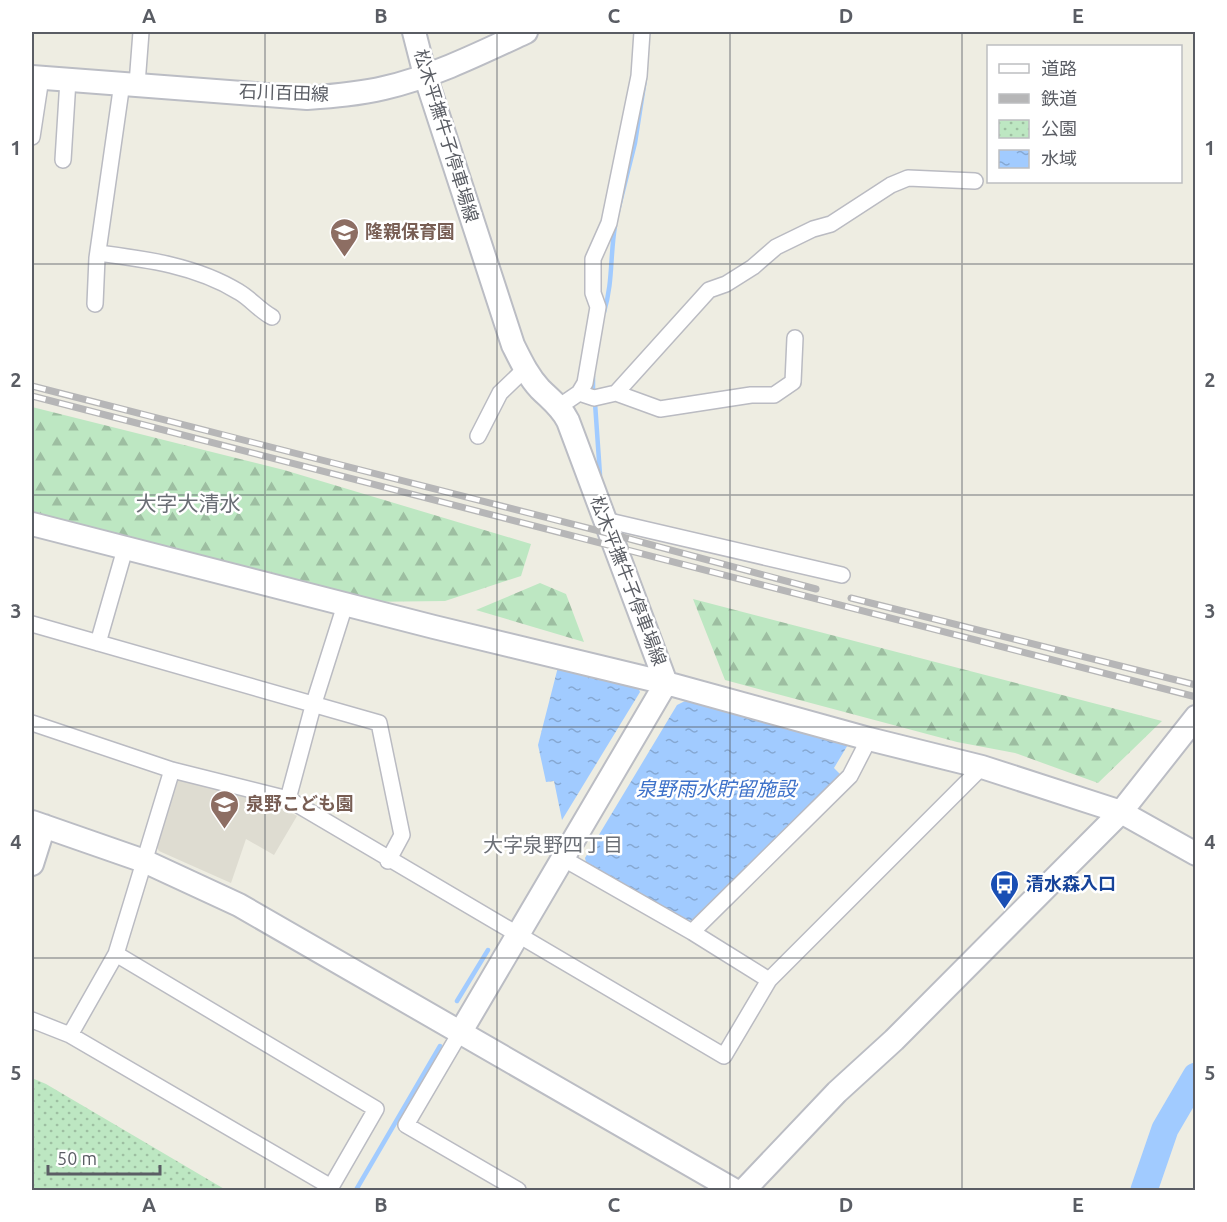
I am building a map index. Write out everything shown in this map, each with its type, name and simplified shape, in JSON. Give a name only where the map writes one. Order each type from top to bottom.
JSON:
[{"type":"street","points":[[94,304],[98,254],[129,83],[141,32]]},
{"type":"street","name":"松木平撫牛子停車場線","points":[[414,32],[425,75],[513,345],[525,369],[541,390],[560,406],[666,683],[869,739],[982,767],[1121,813],[1196,854]]},
{"type":"street","name":"石川百田線","points":[[36,77],[307,98],[386,88],[425,75],[526,32]]},
{"type":"street","points":[[560,406],[579,393],[585,383],[598,307],[593,294],[593,259],[609,223],[639,76],[642,32]]},
{"type":"street","points":[[32,137],[36,77]]},
{"type":"street","points":[[63,160],[68,80]]},
{"type":"street","points":[[616,393],[709,290],[726,284],[753,267],[776,247],[813,229],[831,224],[891,185],[908,178],[975,181]]},
{"type":"street","points":[[98,254],[160,261],[221,283],[241,293],[260,311],[272,317]]},
{"type":"street","points":[[579,393],[594,398],[616,393],[660,409],[752,395],[774,394],[793,382],[795,338]]},
{"type":"street","points":[[478,436],[500,393],[525,369]]},
{"type":"street","points":[[605,520],[842,575]]},
{"type":"street","points":[[32,524],[666,683],[406,1125],[518,1191]]},
{"type":"street","points":[[98,643],[125,549]]},
{"type":"street","points":[[288,799],[313,706],[345,604]]},
{"type":"street","points":[[32,624],[379,723],[402,835],[388,861]]},
{"type":"street","points":[[744,1191],[837,1092],[894,1040],[1121,813],[1196,717]]},
{"type":"street","points":[[32,723],[172,770],[288,799],[388,861],[724,1056],[769,980],[982,767]]},
{"type":"street","points":[[692,932],[850,776],[869,739]]},
{"type":"street","points":[[70,1035],[116,954],[172,770]]},
{"type":"street","points":[[32,864],[38,824],[144,861],[239,905],[734,1191]]},
{"type":"street","points":[[564,859],[692,932],[769,980]]},
{"type":"street","points":[[32,1020],[70,1035],[331,1187],[376,1109],[116,954]]},
{"type":"shaded area","name":"泉野こども園","points":[[182,777],[283,808],[297,816],[274,855],[246,839],[231,883],[159,851],[156,845],[177,780]]},
{"type":"green space","points":[[32,407],[284,470],[531,544],[521,576],[445,601],[361,602],[32,513]]},
{"type":"green space","points":[[540,583],[566,594],[584,642],[476,610]]},
{"type":"green space","points":[[693,599],[1162,721],[1098,783],[1015,753],[957,742],[725,680]]},
{"type":"green space","points":[[32,1078],[46,1084],[226,1190],[32,1190]]},
{"type":"water","points":[[558,667],[638,687],[640,692],[562,820],[554,781],[546,782],[538,745]]},
{"type":"water","name":"泉野雨水貯留施設","points":[[687,700],[849,743],[834,768],[840,774],[694,920],[687,921],[586,862],[585,858],[677,705]]},
{"type":"waterway","points":[[617,215],[635,143],[645,79]]},
{"type":"waterway","points":[[604,312],[609,290],[615,226]]},
{"type":"waterway","points":[[593,376],[593,392]]},
{"type":"waterway","points":[[595,403],[600,475]]},
{"type":"waterway","points":[[457,1001],[488,950]]},
{"type":"waterway","points":[[356,1190],[440,1046]]},
{"type":"waterway","points":[[1144,1190],[1165,1129],[1196,1076]]},
{"type":"railway","points":[[32,386],[611,534],[816,589]]},
{"type":"railway","points":[[32,396],[1196,697]]},
{"type":"railway","points":[[851,598],[1196,685]]},
{"type":"place","name":"隆親保育園","points":[[344,258]]},
{"type":"place","name":"泉野こども園","points":[[225,830]]},
{"type":"place","name":"清水森入口","points":[[1005,910]]},
{"type":"district","name":"大字大清水","points":[[188,504]]},
{"type":"district","name":"大字泉野四丁目","points":[[553,845]]}]
